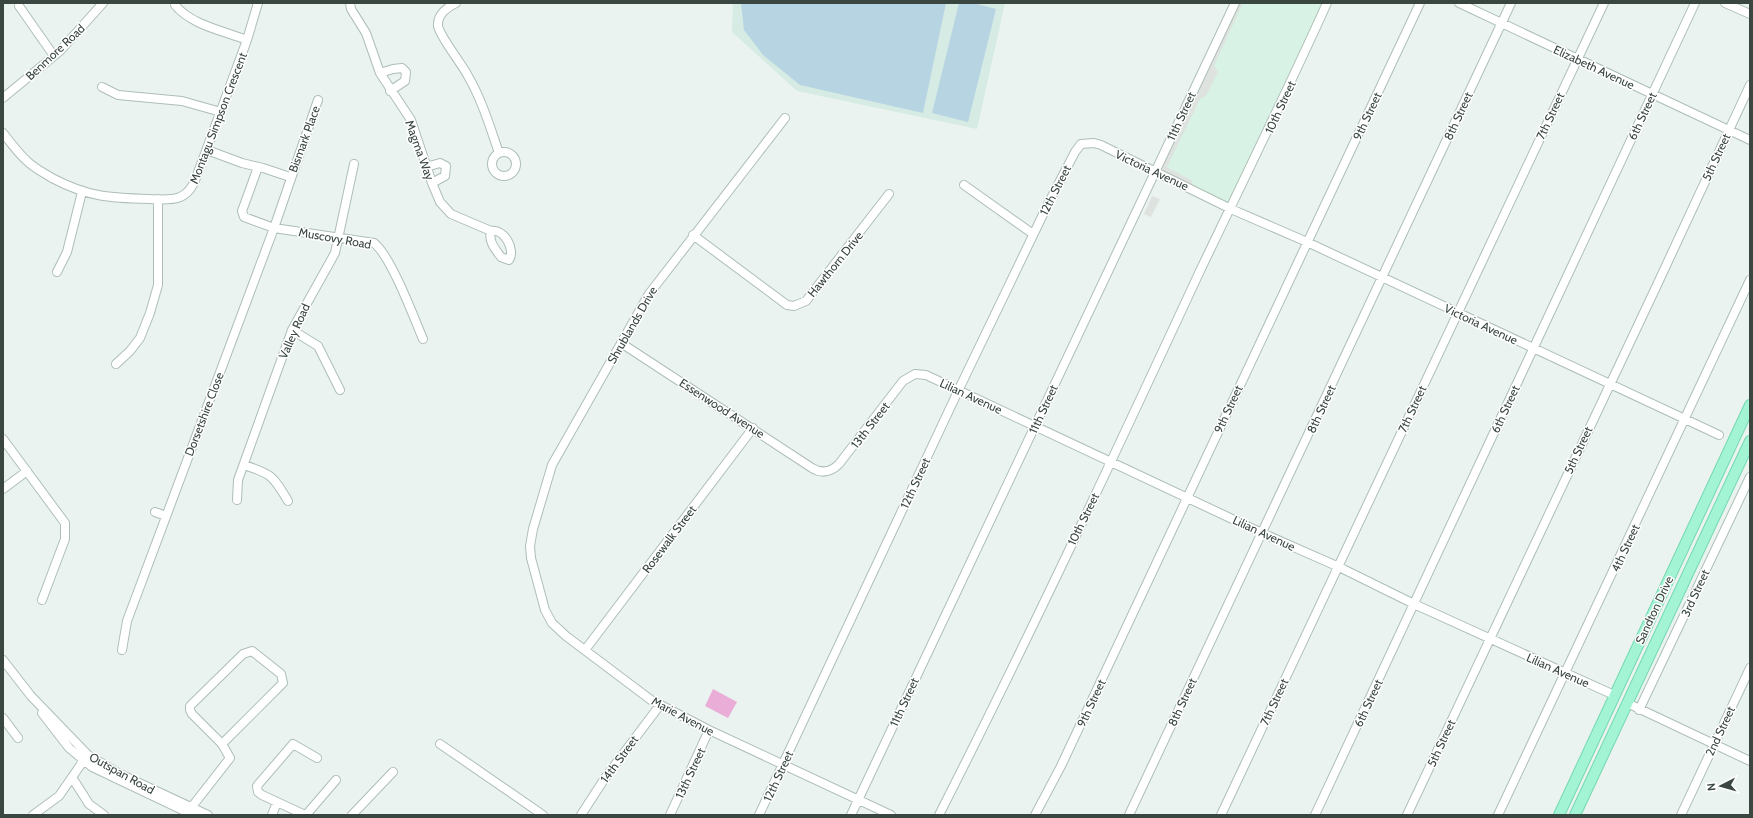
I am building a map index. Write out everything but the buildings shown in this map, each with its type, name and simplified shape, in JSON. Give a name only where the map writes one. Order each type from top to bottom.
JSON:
[{"type":"main road","name":"Sandton Drive","points":[[1558,815],[1750,405]]},
{"type":"main road","name":"Sandton Drive","points":[[1574,815],[1750,441]]},
{"type":"street","name":"Benmore Road","points":[[3,98],[54,56],[72,39],[103,3]]},
{"type":"street","name":"Montagu Simpson Crescent","points":[[3,134],[18,152],[32,165],[57,180],[82,192],[107,198],[158,199],[181,197],[193,187],[247,40],[258,3]]},
{"type":"street","name":"Magma Way","points":[[350,3],[351,9],[366,32],[380,73],[390,91],[411,120],[426,167],[440,202],[446,210],[491,231]]},
{"type":"street","points":[[456,3],[448,6],[442,13],[438,26],[441,34],[469,76],[499,153]]},
{"type":"street","name":"11th Street","points":[[851,815],[1235,3]]},
{"type":"street","name":"10th Street","points":[[939,815],[1111,462],[1327,3]]},
{"type":"street","name":"9th Street","points":[[1035,815],[1061,766],[1420,3]]},
{"type":"street","name":"Elizabeth Avenue","points":[[1459,3],[1750,140]]},
{"type":"street","name":"8th Street","points":[[1129,815],[1511,3]]},
{"type":"street","name":"7th Street","points":[[1221,815],[1604,3]]},
{"type":"street","name":"6th Street","points":[[1315,815],[1695,3]]},
{"type":"street","points":[[1725,3],[1750,14]]},
{"type":"street","points":[[175,5],[180,11],[194,20],[247,40]]},
{"type":"street","points":[[19,6],[54,56]]},
{"type":"street","points":[[380,73],[398,68],[402,68],[406,72],[405,81],[390,91]]},
{"type":"street","name":"5th Street","points":[[1407,815],[1750,85]]},
{"type":"street","points":[[102,87],[118,95],[182,101],[221,112]]},
{"type":"street","name":"Bismark Place","points":[[290,178],[318,100]]},
{"type":"street","name":"Shrublands Drive","points":[[531,558],[530,546],[533,529],[552,465],[649,294],[693,235],[785,118]]},
{"type":"street","name":"Victoria Avenue","points":[[1075,152],[1081,144],[1097,143],[1155,173],[1187,186],[1241,214],[1308,242],[1719,435]]},
{"type":"street","points":[[207,150],[290,178]]},
{"type":"street","name":"12th Street","points":[[759,815],[959,389],[1033,234],[1075,152]]},
{"type":"street","points":[[426,167],[440,163],[446,166],[446,176],[432,183]]},
{"type":"street","name":"Valley Road","points":[[237,500],[236,486],[292,330],[308,300],[331,263],[339,238],[354,164]]},
{"type":"street","name":"Muscovy Road","points":[[258,167],[242,213],[246,218],[274,228],[370,242],[379,247],[391,268],[423,339]]},
{"type":"street","name":"Dorsetshire Close","points":[[122,650],[127,621],[274,228],[290,178]]},
{"type":"street","points":[[964,185],[1033,234]]},
{"type":"street","points":[[57,272],[67,252],[82,192]]},
{"type":"street","name":"Hawthorn Drive","points":[[693,235],[787,305],[794,306],[806,301],[889,194]]},
{"type":"street","points":[[116,364],[130,351],[140,338],[158,285],[158,199]]},
{"type":"street","name":"4th Street","points":[[1498,815],[1750,280]]},
{"type":"street","points":[[292,330],[318,346],[324,353],[340,390]]},
{"type":"street","name":"Essenwood Avenue","points":[[621,343],[753,428],[814,470],[822,472]]},
{"type":"street","name":"Lilian Avenue","points":[[914,374],[926,375],[959,389],[1111,462],[1188,496],[1262,533],[1339,567],[1414,604],[1614,695]]},
{"type":"street","name":"13th Street","points":[[822,472],[832,470],[839,464],[903,381],[914,374]]},
{"type":"street","name":"Rosewalk Street","points":[[585,650],[753,428]]},
{"type":"street","points":[[3,439],[61,516],[66,528],[65,539],[42,600]]},
{"type":"street","points":[[244,465],[269,474],[274,478],[288,501]]},
{"type":"street","points":[[3,489],[27,471]]},
{"type":"street","name":"3rd Street","points":[[1640,710],[1750,477]]},
{"type":"street","points":[[155,512],[166,516]]},
{"type":"street","name":"Marie Avenue","points":[[531,558],[548,618],[557,629],[660,705],[891,815]]},
{"type":"street","points":[[190,812],[230,758],[222,744],[192,714],[190,706],[243,654],[252,652],[281,674],[284,683],[222,744]]},
{"type":"street","name":"Outspan Road","points":[[3,660],[31,696],[76,745],[85,758],[101,773],[190,812],[208,815]]},
{"type":"street","name":"2nd Street","points":[[1681,815],[1750,668]]},
{"type":"street","points":[[1627,703],[1750,761]]},
{"type":"street","name":"14th Street","points":[[582,815],[605,778],[660,705]]},
{"type":"street","points":[[3,718],[18,738]]},
{"type":"street","name":"13th Street","points":[[670,815],[710,730]]},
{"type":"street","points":[[317,758],[293,744],[257,786],[259,793],[306,815],[336,780]]},
{"type":"street","points":[[440,744],[543,815]]},
{"type":"street","points":[[33,815],[59,796],[73,779],[85,758]]},
{"type":"street","points":[[352,815],[393,772]]},
{"type":"street","points":[[73,779],[88,804],[104,815]]},
{"type":"street","points":[[272,815],[276,802]]},
{"type":"shaded area","points":[[733,3],[1005,3],[977,129],[797,91],[732,32]]},
{"type":"shaded area","points":[[741,3],[946,3],[923,113],[800,85],[763,55],[744,30]]},
{"type":"shaded area","points":[[959,3],[973,3],[996,9],[968,122],[932,113]]},
{"type":"shaded area","points":[[1235,3],[1329,3],[1229,212],[1155,175]]},
{"type":"shaded area","points":[[1236,3],[1243,3],[1214,66],[1218,72],[1206,96],[1200,99],[1167,167],[1193,181],[1190,189],[1158,171]]},
{"type":"shaded area","points":[[1152,196],[1160,199],[1151,217],[1144,214]]},
{"type":"shaded area","points":[[713,689],[737,702],[728,718],[705,706]]}]
